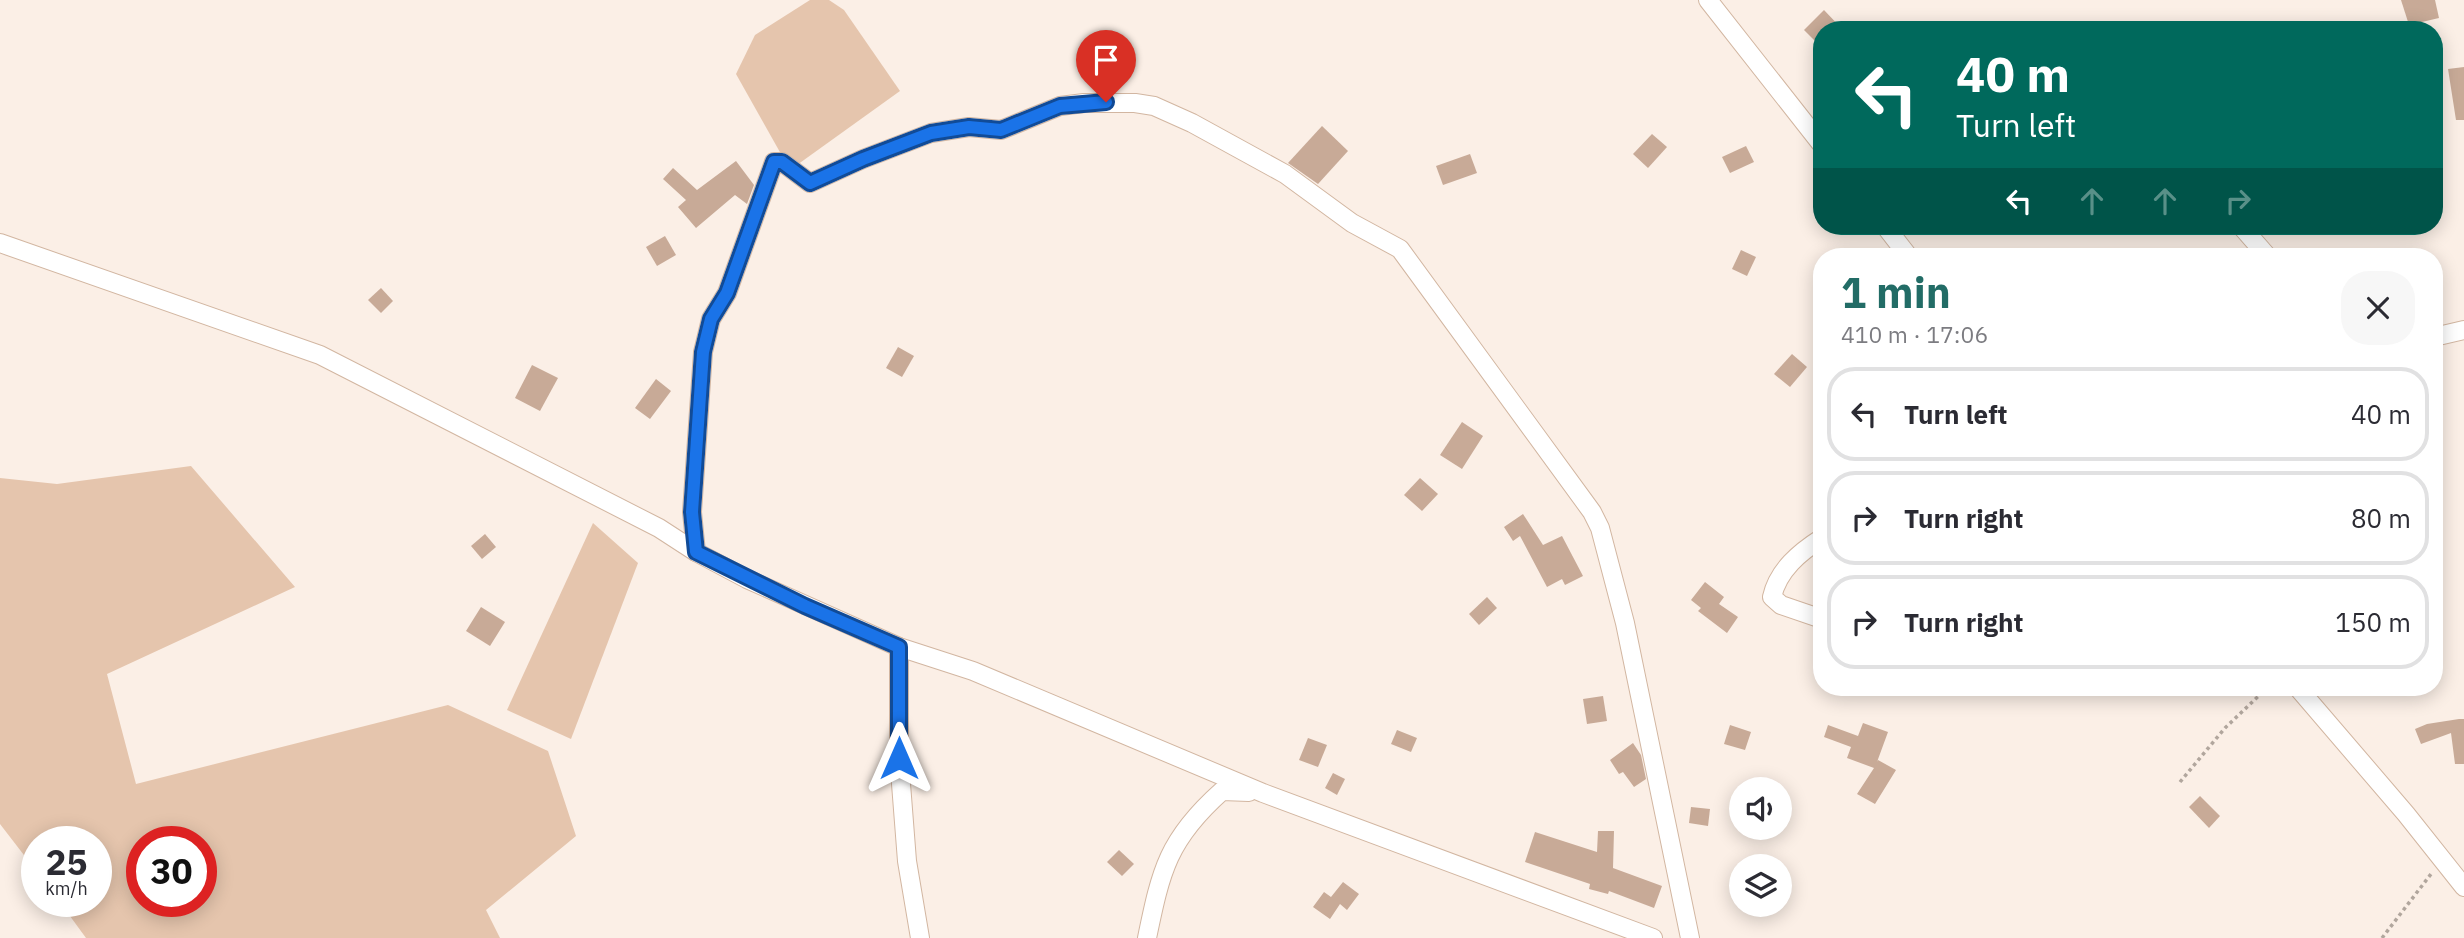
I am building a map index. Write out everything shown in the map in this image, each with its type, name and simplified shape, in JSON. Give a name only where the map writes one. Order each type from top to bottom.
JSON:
[{"type":"street","points":[[1708,0],[1813,134]]},
{"type":"street","points":[[696,552],[692,512],[703,352],[711,319],[727,293],[774,162],[782,162],[810,183],[931,133],[969,127],[1001,130],[1060,106],[1084,103],[1135,103],[1154,106],[1192,123],[1285,174],[1352,223],[1400,249],[1592,512],[1600,528],[1625,623],[1690,938]]},
{"type":"street","points":[[0,243],[320,355],[659,528],[696,552],[805,606],[899,647],[973,671],[1263,793],[1653,938]]},
{"type":"street","points":[[2443,335],[2464,330]]},
{"type":"street","points":[[1813,545],[1792,560],[1772,597],[1781,605],[1813,616]]},
{"type":"street","points":[[899,647],[900,771],[906,860],[920,938]]},
{"type":"street","points":[[2305,696],[2464,887]]},
{"type":"street","points":[[1147,938],[1158,885],[1171,852],[1185,828],[1222,791],[1263,793]]},
{"type":"path","points":[[2180,782],[2225,728],[2259,696]]},
{"type":"path","points":[[2382,938],[2442,858]]},
{"type":"shaded area","points":[[810,0],[829,0],[844,10],[900,91],[790,170],[736,74],[755,35]]},
{"type":"shaded area","points":[[191,466],[295,587],[107,674],[136,784],[448,705],[548,751],[576,836],[486,910],[500,938],[86,938],[71,917],[112,917],[112,826],[21,826],[21,851],[0,824],[0,478],[57,484]]},
{"type":"shaded area","points":[[593,523],[638,563],[571,739],[507,710]]},
{"type":"building","points":[[2401,0],[2435,0],[2439,18],[2408,21]]},
{"type":"building","points":[[1824,10],[1834,21],[1813,21]]},
{"type":"building","points":[[1813,21],[1813,39],[1804,30]]},
{"type":"building","points":[[2464,67],[2464,120],[2456,120],[2448,69]]},
{"type":"building","points":[[1322,126],[1348,151],[1318,184],[1288,163]]},
{"type":"building","points":[[1652,134],[1667,147],[1648,168],[1633,154]]},
{"type":"building","points":[[1746,146],[1754,162],[1730,173],[1722,157]]},
{"type":"building","points":[[1470,154],[1477,173],[1443,185],[1436,166]]},
{"type":"building","points":[[736,161],[754,185],[747,204],[735,195],[696,228],[678,207],[686,200],[663,179],[673,168],[697,190]]},
{"type":"building","points":[[665,236],[676,255],[657,266],[646,247]]},
{"type":"building","points":[[1741,250],[1756,257],[1747,276],[1732,269]]},
{"type":"building","points":[[381,288],[393,301],[381,313],[368,300]]},
{"type":"building","points":[[898,347],[914,356],[902,377],[886,368]]},
{"type":"building","points":[[1792,354],[1807,367],[1790,387],[1774,374]]},
{"type":"building","points":[[532,365],[558,378],[540,411],[515,398]]},
{"type":"building","points":[[656,379],[671,391],[650,419],[635,408]]},
{"type":"building","points":[[1462,422],[1483,436],[1462,469],[1440,455]]},
{"type":"building","points":[[1420,478],[1438,494],[1422,511],[1404,495]]},
{"type":"building","points":[[1523,514],[1543,545],[1562,536],[1583,576],[1565,585],[1562,579],[1547,587],[1520,536],[1513,541],[1504,527]]},
{"type":"building","points":[[485,534],[496,547],[482,559],[471,546]]},
{"type":"building","points":[[1705,582],[1724,597],[1719,604],[1738,617],[1727,633],[1698,611],[1701,608],[1691,600]]},
{"type":"building","points":[[1487,597],[1497,608],[1479,625],[1469,614]]},
{"type":"building","points":[[481,607],[505,622],[490,646],[466,631]]},
{"type":"building","points":[[1603,696],[1607,721],[1587,724],[1583,699]]},
{"type":"building","points":[[2464,719],[2464,764],[2455,764],[2451,733],[2421,744],[2415,729],[2427,724]]},
{"type":"building","points":[[1863,723],[1888,732],[1877,762],[1878,760],[1896,770],[1875,804],[1857,794],[1874,768],[1847,758],[1851,747],[1824,737],[1828,725],[1858,736]]},
{"type":"building","points":[[1730,725],[1751,732],[1745,750],[1724,744]]},
{"type":"building","points":[[1397,730],[1417,738],[1411,752],[1391,744]]},
{"type":"building","points":[[1308,738],[1327,745],[1318,767],[1299,760]]},
{"type":"building","points":[[1633,743],[1641,755],[1646,779],[1634,787],[1623,772],[1619,774],[1610,760]]},
{"type":"building","points":[[1333,773],[1345,779],[1337,795],[1325,788]]},
{"type":"building","points":[[2200,796],[2220,816],[2209,828],[2189,807]]},
{"type":"building","points":[[1691,807],[1710,809],[1708,826],[1689,823]]},
{"type":"building","points":[[1598,831],[1614,831],[1613,868],[1662,886],[1654,908],[1609,891],[1608,894],[1589,889],[1590,884],[1525,862],[1535,832],[1597,852]]},
{"type":"building","points":[[1119,850],[1134,864],[1122,876],[1107,862]]},
{"type":"building","points":[[1343,882],[1359,894],[1347,910],[1340,904],[1330,919],[1313,907],[1324,892],[1331,897]]},
{"type":"route","points":[[899,758],[899,647],[747,579],[696,552],[692,512],[703,352],[711,319],[727,293],[774,162],[782,162],[810,183],[931,133],[969,127],[1001,130],[1060,106],[1106,102]]}]
